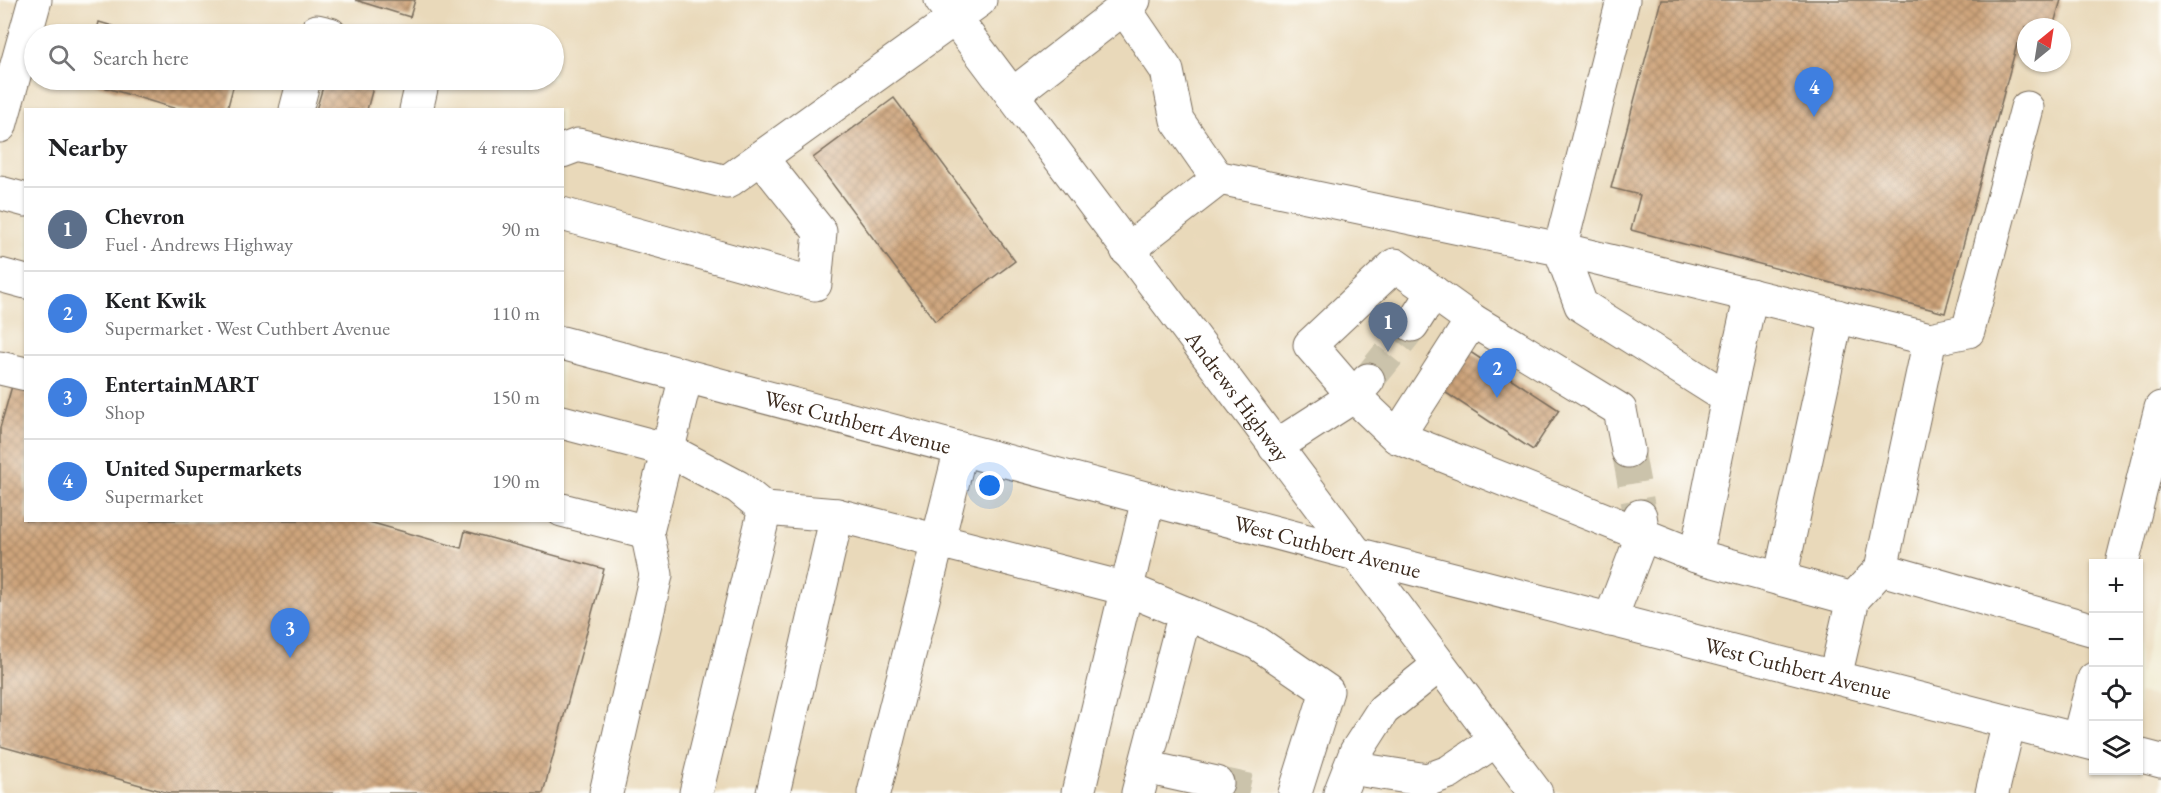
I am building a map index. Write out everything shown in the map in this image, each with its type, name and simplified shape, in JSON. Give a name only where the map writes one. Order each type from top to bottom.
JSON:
[{"type":"street","points":[[29,24],[35,0]]},
{"type":"street","points":[[1623,0],[1560,249],[1581,305],[1728,398]]},
{"type":"street","points":[[1012,95],[1129,4],[1167,70],[1176,120],[1218,179]]},
{"type":"street","points":[[564,150],[578,145],[727,182],[959,6]]},
{"type":"street","name":"Andrews Highway","points":[[959,6],[1012,95],[1536,793]]},
{"type":"street","points":[[7,120],[24,47]]},
{"type":"street","points":[[297,108],[301,90]]},
{"type":"street","points":[[416,108],[421,90]]},
{"type":"street","points":[[1128,250],[1220,178],[1560,249],[1930,339],[1968,331],[2027,108]]},
{"type":"street","points":[[564,215],[814,284],[820,232],[761,158]]},
{"type":"street","points":[[0,193],[24,199]]},
{"type":"street","points":[[1628,451],[1620,410],[1472,320],[1395,265],[1310,345],[1361,388],[1397,437],[1641,525],[1696,556],[1853,599]]},
{"type":"street","points":[[0,275],[24,281]]},
{"type":"street","points":[[1412,325],[1433,292]]},
{"type":"street","points":[[1696,556],[1751,295]]},
{"type":"street","points":[[1780,579],[1837,316]]},
{"type":"street","points":[[1397,437],[1472,320]]},
{"type":"street","points":[[1835,677],[1853,599],[1881,568],[1930,339]]},
{"type":"street","name":"West Cuthbert Avenue","points":[[564,344],[1356,554],[2086,742]]},
{"type":"street","points":[[0,368],[24,374]]},
{"type":"street","points":[[606,793],[656,574],[647,532],[686,376]]},
{"type":"street","points":[[1275,447],[1361,388]]},
{"type":"street","points":[[2123,559],[2161,408]]},
{"type":"street","points":[[564,423],[668,450],[738,487],[765,509],[837,515],[1127,589],[1257,643],[1327,691],[1295,793]]},
{"type":"street","points":[[874,793],[961,449]]},
{"type":"street","points":[[1078,793],[1148,499]]},
{"type":"street","points":[[696,793],[765,509]]},
{"type":"street","points":[[564,511],[647,532]]},
{"type":"street","points":[[773,793],[837,515]]},
{"type":"street","points":[[1610,620],[1641,525]]},
{"type":"street","points":[[1881,568],[2089,629]]},
{"type":"street","points":[[1185,613],[1142,780],[1217,783]]},
{"type":"street","points":[[1439,665],[1383,710],[1356,752],[1345,780],[1429,786],[1496,740]]},
{"type":"street","points":[[2086,742],[2089,718]]},
{"type":"street","points":[[1992,793],[2009,722]]},
{"type":"street","points":[[2143,756],[2161,761]]},
{"type":"shaded area","points":[[0,0],[2161,0],[2161,595],[2143,662],[2143,559],[2089,559],[2089,775],[2143,775],[2143,694],[2161,699],[2161,793],[0,793]]},
{"type":"building","points":[[355,0],[415,0],[410,17]]},
{"type":"building","points":[[1661,0],[2061,0],[2056,18],[2017,18],[2017,44],[1945,313],[1631,230],[1640,195],[1611,188]]},
{"type":"building","points":[[113,90],[232,90],[228,108],[173,108]]},
{"type":"building","points":[[322,90],[372,90],[368,108],[317,108]]},
{"type":"building","points":[[894,98],[1015,261],[935,321],[813,158]]},
{"type":"building","points":[[1461,346],[1559,410],[1533,450],[1434,385]]},
{"type":"building","points":[[12,386],[24,389],[24,522],[369,522],[461,548],[465,531],[604,569],[543,793],[169,793],[0,746],[0,428]]},
{"type":"tunnel","points":[[1368,380],[1412,325]]},
{"type":"tunnel","points":[[1628,451],[1640,516]]},
{"type":"tunnel","points":[[1217,783],[1262,793]]},
{"type":"place","name":"United Supermarkets","points":[[1814,117]]},
{"type":"place","name":"Chevron","points":[[1388,352]]},
{"type":"place","name":"Kent Kwik","points":[[1497,398]]},
{"type":"place","name":"EntertainMART","points":[[290,658]]}]
